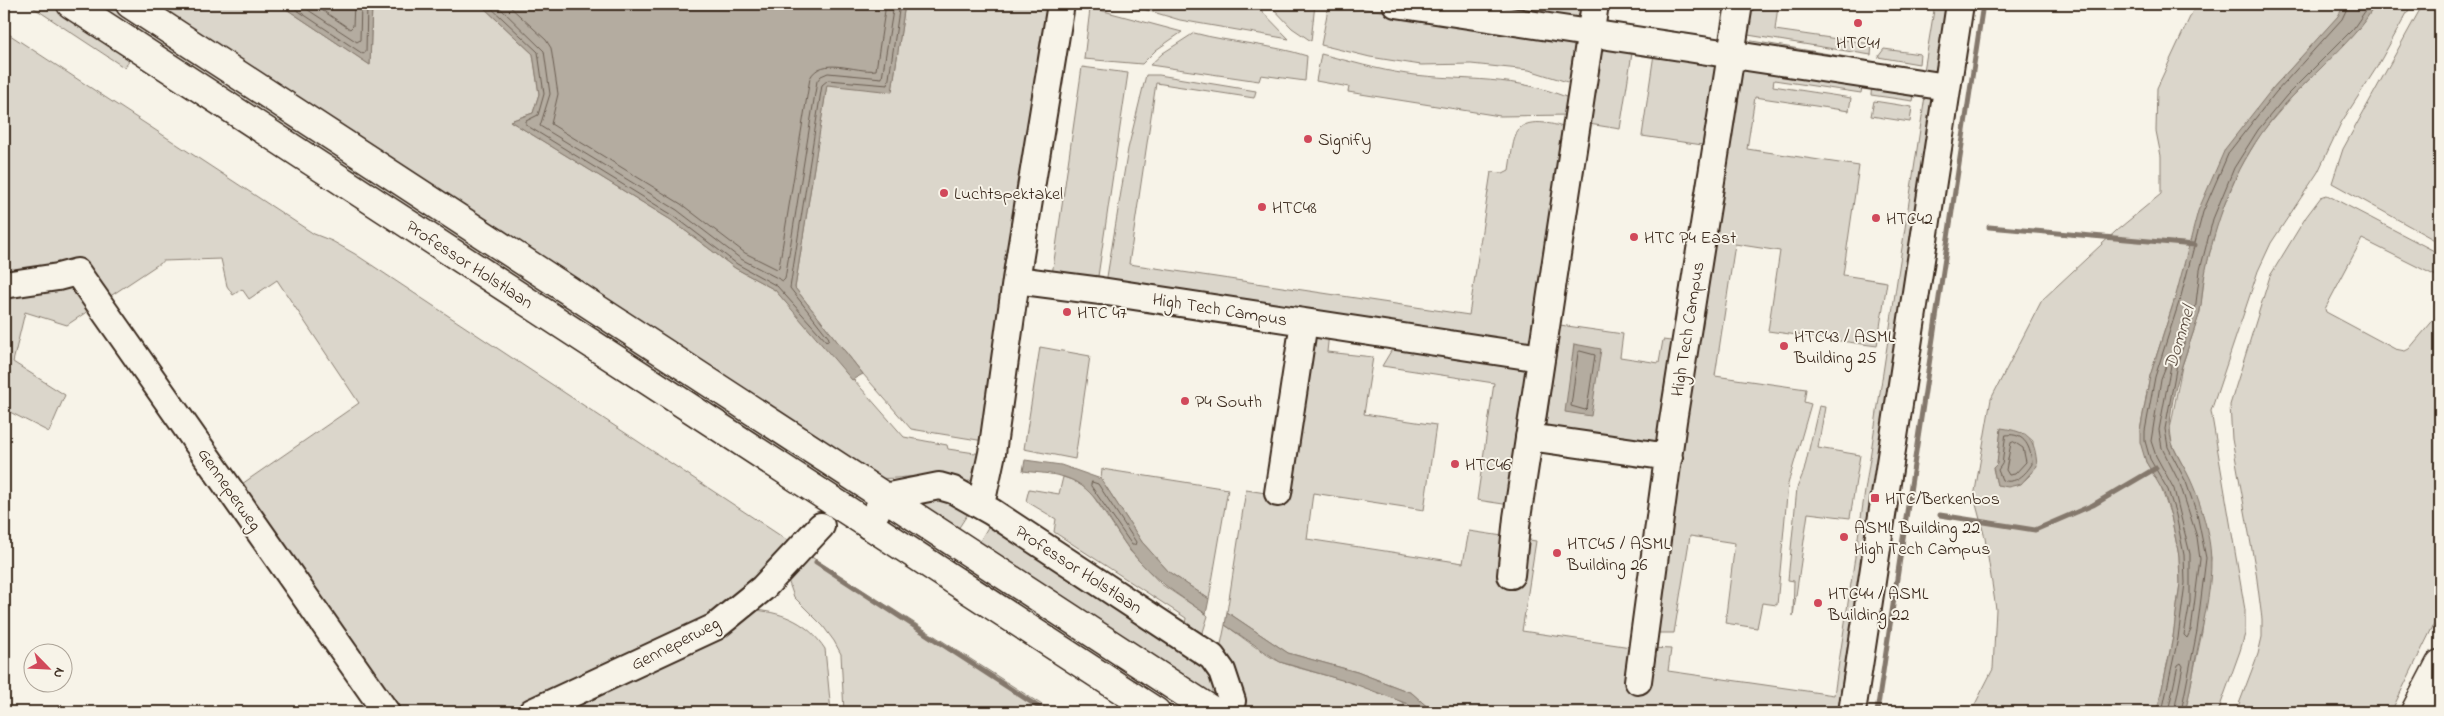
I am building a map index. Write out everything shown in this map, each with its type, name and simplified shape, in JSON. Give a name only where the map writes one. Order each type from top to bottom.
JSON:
[{"type":"main road","name":"Professor Holstlaan","points":[[71,4],[1156,712]]},
{"type":"main road","name":"Professor Holstlaan","points":[[130,4],[1214,712]]},
{"type":"main road","points":[[2421,705],[2440,664]]},
{"type":"street","points":[[981,505],[992,453],[1016,280],[1060,4]]},
{"type":"street","points":[[1396,4],[1947,87]]},
{"type":"street","points":[[1511,575],[1517,518],[1595,4]]},
{"type":"street","name":"High Tech Campus","points":[[1638,681],[1673,421],[1739,4]]},
{"type":"street","points":[[1852,712],[1960,4]]},
{"type":"street","name":"Genneperweg","points":[[4,285],[77,272],[386,712]]},
{"type":"street","name":"High Tech Campus","points":[[1016,280],[1101,291],[1541,358]]},
{"type":"street","name":"High Tech Campus","points":[[1278,493],[1304,322]]},
{"type":"street","points":[[1529,437],[1669,457]]},
{"type":"street","name":"Professor Holstlaan","points":[[884,497],[939,486],[953,490],[981,505],[1212,657],[1222,671],[1232,701],[1226,712]]},
{"type":"street","points":[[869,526],[884,497]]},
{"type":"street","name":"Genneperweg","points":[[532,712],[715,627],[762,588],[821,526]]},
{"type":"shaded area","points":[[28,4],[53,4],[131,56],[125,68]]},
{"type":"shaded area","points":[[87,4],[112,4],[867,495],[864,509]]},
{"type":"shaded area","points":[[143,4],[279,4],[370,65],[372,4],[480,4],[533,54],[539,94],[533,113],[510,121],[671,220],[735,268],[775,290],[904,437],[947,445],[948,449],[982,454],[974,480],[958,481],[928,476],[878,478]]},
{"type":"shaded area","points":[[905,4],[1054,4],[984,441],[911,429],[863,374],[795,288],[827,84],[892,91]]},
{"type":"shaded area","points":[[1126,4],[1255,4],[1289,39],[1180,20]]},
{"type":"shaded area","points":[[1269,4],[1315,4],[1311,41],[1292,28]]},
{"type":"shaded area","points":[[1329,4],[1572,37],[1583,45],[1577,85],[1529,70],[1471,64],[1421,65],[1370,57],[1321,45]]},
{"type":"shaded area","points":[[1438,4],[1557,4],[1589,8],[1582,24]]},
{"type":"shaded area","points":[[1746,4],[1778,6],[1775,30],[1872,44],[1871,55],[1742,34]]},
{"type":"shaded area","points":[[1935,4],[1951,4],[1941,70],[1923,77]]},
{"type":"shaded area","points":[[2196,4],[2345,4],[2339,16],[2272,89],[2176,295],[2150,376],[2140,431],[2146,462],[2159,482],[2171,516],[2179,556],[2180,583],[2173,637],[2157,712],[1971,712],[1993,669],[1996,609],[1985,538],[1974,497],[1991,399],[2042,300],[2116,231],[2161,194],[2161,156],[2156,131],[2157,88]],"holes":[[[2001,429],[2025,434],[2033,441],[2033,472],[2025,480],[1997,485],[1993,468],[1997,464]]]},
{"type":"shaded area","points":[[2376,4],[2412,4],[2377,67],[2341,123],[2318,172],[2271,243],[2258,271],[2211,411],[2245,610],[2245,634],[2218,712],[2185,712],[2202,632],[2211,558],[2202,513],[2190,480],[2172,444],[2170,429],[2182,366],[2200,312],[2205,271],[2218,220],[2239,170],[2261,133],[2291,98],[2356,32]]},
{"type":"shaded area","points":[[2423,4],[2440,4],[2440,243],[2332,183],[2343,149]]},
{"type":"shaded area","points":[[1090,9],[1182,32],[1156,50],[1142,64],[1084,59]]},
{"type":"shaded area","points":[[4,31],[314,234],[332,241],[355,254],[796,546],[722,613],[624,663],[513,712],[399,712],[239,486],[359,403],[277,280],[249,299],[242,289],[233,295],[227,286],[221,259],[163,261],[67,325],[25,312],[13,362],[65,395],[49,432],[4,409]]},
{"type":"shaded area","points":[[1194,33],[1307,56],[1305,81],[1261,75],[1259,81],[1150,65],[1163,53]]},
{"type":"shaded area","points":[[1740,39],[1870,61],[1867,69],[1737,48]]},
{"type":"shaded area","points":[[1603,42],[1633,47],[1620,129],[1589,124]]},
{"type":"shaded area","points":[[1884,49],[1920,54],[1919,64],[1878,57]]},
{"type":"shaded area","points":[[1321,54],[1374,68],[1407,74],[1511,82],[1531,86],[1573,100],[1570,115],[1500,116],[1348,92],[1349,87],[1316,81]]},
{"type":"shaded area","points":[[1654,54],[1722,64],[1709,146],[1642,136]]},
{"type":"shaded area","points":[[1738,64],[1863,81],[1861,93],[1774,80],[1773,86],[1851,98],[1849,111],[1755,97],[1747,149],[1859,166],[1843,275],[1887,282],[1877,346],[1768,331],[1780,251],[1735,244],[1715,376],[1806,389],[1804,402],[1811,404],[1788,484],[1777,605],[1762,603],[1757,628],[1725,623],[1735,543],[1690,536],[1674,633],[1653,633]]},
{"type":"shaded area","points":[[1082,67],[1128,73],[1097,283],[1052,275]]},
{"type":"shaded area","points":[[1146,75],[1159,75],[1256,91],[1254,98],[1156,83],[1129,264],[1469,315],[1491,172],[1503,173],[1509,170],[1516,134],[1520,128],[1533,123],[1541,123],[1557,125],[1571,130],[1539,345],[1106,283],[1128,149]]},
{"type":"shaded area","points":[[1872,84],[1915,90],[1913,101],[1871,95]]},
{"type":"shaded area","points":[[1926,90],[1937,98],[1846,712],[1433,712],[1412,693],[1357,672],[1288,653],[1227,612],[1246,490],[1286,496],[1312,333],[1329,333],[1327,352],[1373,357],[1364,414],[1436,425],[1424,510],[1313,493],[1307,539],[1463,563],[1469,531],[1536,541],[1522,631],[1631,647],[1671,649],[1668,671],[1834,695]]},
{"type":"shaded area","points":[[1874,101],[1912,107],[1910,122],[1871,116]]},
{"type":"shaded area","points":[[2327,195],[2440,254],[2440,278],[2362,239],[2325,309],[2326,312],[2395,349],[2405,351],[2409,349],[2436,317],[2440,307],[2440,612],[2391,712],[2236,712],[2258,654],[2262,637],[2262,619],[2256,572],[2232,439],[2230,405],[2270,276],[2306,217],[2321,197]]},
{"type":"shaded area","points":[[1560,325],[1623,334],[1620,357],[1659,363],[1663,340],[1678,342],[1662,448],[1545,431]]},
{"type":"shaded area","points":[[1394,346],[1531,366],[1510,505],[1477,500],[1494,383],[1382,366]]},
{"type":"shaded area","points":[[1040,347],[1090,356],[1075,459],[1024,449]]},
{"type":"shaded area","points":[[1819,406],[1825,407],[1818,448],[1860,455],[1850,518],[1808,513],[1793,616],[1794,581],[1788,580],[1797,488],[1804,471]]},
{"type":"shaded area","points":[[1102,469],[1228,489],[1209,599],[1169,572],[1142,542],[1101,479]]},
{"type":"shaded area","points":[[1063,477],[1089,490],[1130,551],[1161,584],[1208,616],[1203,632],[1197,633],[1185,627],[1186,618],[1054,532],[1056,519],[1026,501],[1029,489],[1059,494]]},
{"type":"shaded area","points":[[938,494],[971,509],[956,532],[907,499]]},
{"type":"shaded area","points":[[887,508],[947,548],[939,559],[898,532],[888,517]]},
{"type":"shaded area","points":[[991,522],[1201,658],[1215,680],[1219,699],[977,546]]},
{"type":"shaded area","points":[[810,556],[1053,712],[844,712],[841,654],[823,626],[794,597],[788,580]]},
{"type":"shaded area","points":[[967,562],[1199,712],[1187,712],[1141,682],[1113,673],[960,573]]},
{"type":"shaded area","points":[[755,610],[766,611],[795,621],[811,632],[825,649],[831,712],[549,712]]},
{"type":"shaded area","points":[[1225,625],[1276,660],[1372,689],[1404,703],[1416,712],[1249,712],[1219,654]]},
{"type":"water","points":[[279,4],[372,4],[370,65]]},
{"type":"water","points":[[480,4],[905,4],[892,92],[827,85],[795,288],[863,374],[852,380],[775,290],[735,268],[671,220],[510,121],[533,113],[539,94],[533,54]]},
{"type":"water","name":"Dommel","points":[[2345,4],[2376,4],[2354,35],[2287,102],[2261,134],[2231,188],[2211,248],[2199,315],[2176,385],[2170,429],[2174,449],[2193,486],[2206,528],[2211,563],[2209,591],[2185,712],[2157,712],[2173,637],[2180,583],[2179,556],[2171,516],[2164,493],[2146,462],[2140,442],[2140,431],[2150,376],[2176,295],[2198,211],[2225,149],[2272,89],[2338,16]]},
{"type":"water","points":[[1574,344],[1601,349],[1591,416],[1565,412]]},
{"type":"water","points":[[2001,428],[2024,434],[2032,443],[2037,466],[2021,484],[2008,487],[1997,485],[1993,468],[1997,464]]},
{"type":"water","points":[[1025,460],[1061,465],[1101,479],[1142,542],[1169,572],[1209,599],[1206,614],[1165,585],[1138,560],[1104,511],[1082,486],[1060,476],[1023,471]]},
{"type":"water","points":[[1227,612],[1288,653],[1357,672],[1412,693],[1433,712],[1416,712],[1408,704],[1352,683],[1280,662],[1225,625]]},
{"type":"waterway","points":[[1877,712],[1983,4]]},
{"type":"waterway","points":[[1989,227],[2195,245]]},
{"type":"waterway","points":[[1940,515],[2035,530],[2093,505],[2156,468]]},
{"type":"waterway","points":[[816,562],[1046,712]]},
{"type":"place","name":"HTC41","points":[[1858,23]]},
{"type":"place","name":"Signify","points":[[1308,139]]},
{"type":"place","name":"Luchtspektakel","points":[[944,193]]},
{"type":"place","name":"HTC48","points":[[1262,207]]},
{"type":"place","name":"HTC42","points":[[1876,218]]},
{"type":"place","name":"HTC P4 East","points":[[1634,237]]},
{"type":"place","name":"HTC 47","points":[[1067,312]]},
{"type":"place","name":"HTC43 / ASML Building 25","points":[[1784,346]]},
{"type":"place","name":"P4 South","points":[[1185,401]]},
{"type":"place","name":"HTC46","points":[[1455,464]]},
{"type":"place","name":"HTC/Berkenbos","points":[[1875,498]]},
{"type":"place","name":"ASML Building 22 High Tech Campus","points":[[1844,537]]},
{"type":"place","name":"HTC45 / ASML Building 26","points":[[1557,553]]},
{"type":"place","name":"HTC44 / ASML Building 22","points":[[1818,603]]}]
